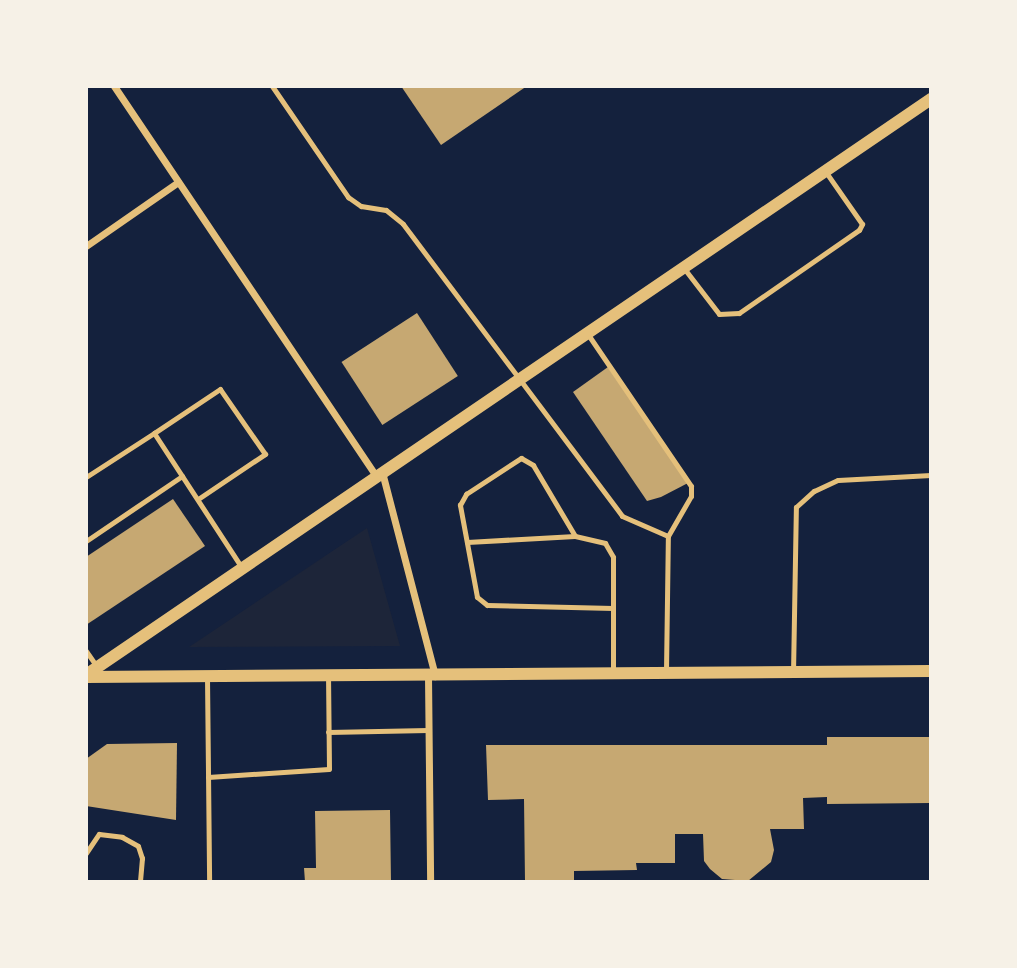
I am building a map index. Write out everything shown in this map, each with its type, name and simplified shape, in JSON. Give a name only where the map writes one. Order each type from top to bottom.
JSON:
[{"type":"street","points":[[114,86],[379,474],[431,676],[428,730],[430,882]]},
{"type":"street","points":[[86,676],[931,99]]},
{"type":"street","points":[[86,246],[178,183]]},
{"type":"street","points":[[86,676],[931,671]]},
{"type":"lane","points":[[272,86],[348,197],[360,206],[386,210],[403,224],[517,380],[542,406],[622,516],[668,536]]},
{"type":"lane","points":[[683,267],[719,314],[739,313],[859,230],[862,224],[825,171]]},
{"type":"lane","points":[[587,332],[691,486],[691,496],[668,536],[666,674]]},
{"type":"lane","points":[[86,477],[220,389],[265,454],[198,499]]},
{"type":"lane","points":[[154,433],[243,568]]},
{"type":"lane","points":[[575,536],[533,466],[521,458],[466,494],[460,505],[477,597],[486,605],[612,608]]},
{"type":"lane","points":[[793,673],[796,507],[814,491],[838,480],[931,475]]},
{"type":"lane","points":[[86,541],[182,476]]},
{"type":"lane","points":[[467,542],[575,536],[606,543],[613,557],[613,674]]},
{"type":"lane","points":[[86,651],[97,667]]},
{"type":"lane","points":[[208,777],[329,769],[328,676]]},
{"type":"lane","points":[[207,677],[209,882]]},
{"type":"lane","points":[[328,732],[428,730]]},
{"type":"lane","points":[[86,853],[99,834],[122,837],[138,846],[142,858],[140,882]]},
{"type":"shaded area","points":[[367,528],[400,646],[189,647]]},
{"type":"building","points":[[401,86],[527,86],[441,145]]},
{"type":"building","points":[[417,313],[458,376],[382,425],[342,362]]},
{"type":"building","points":[[608,367],[688,483],[647,501],[573,392]]},
{"type":"building","points":[[173,499],[205,546],[86,625],[86,557]]},
{"type":"building","points":[[827,737],[931,737],[931,803],[827,804],[827,797],[803,798],[804,829],[770,829],[774,850],[771,862],[748,881],[722,879],[710,869],[704,861],[703,834],[675,834],[675,863],[636,863],[637,870],[574,871],[574,882],[525,882],[524,799],[488,800],[486,745],[827,745]]},
{"type":"building","points":[[177,743],[176,820],[86,806],[86,759],[107,744]]},
{"type":"building","points":[[390,810],[391,882],[305,882],[304,868],[316,868],[315,811]]}]
